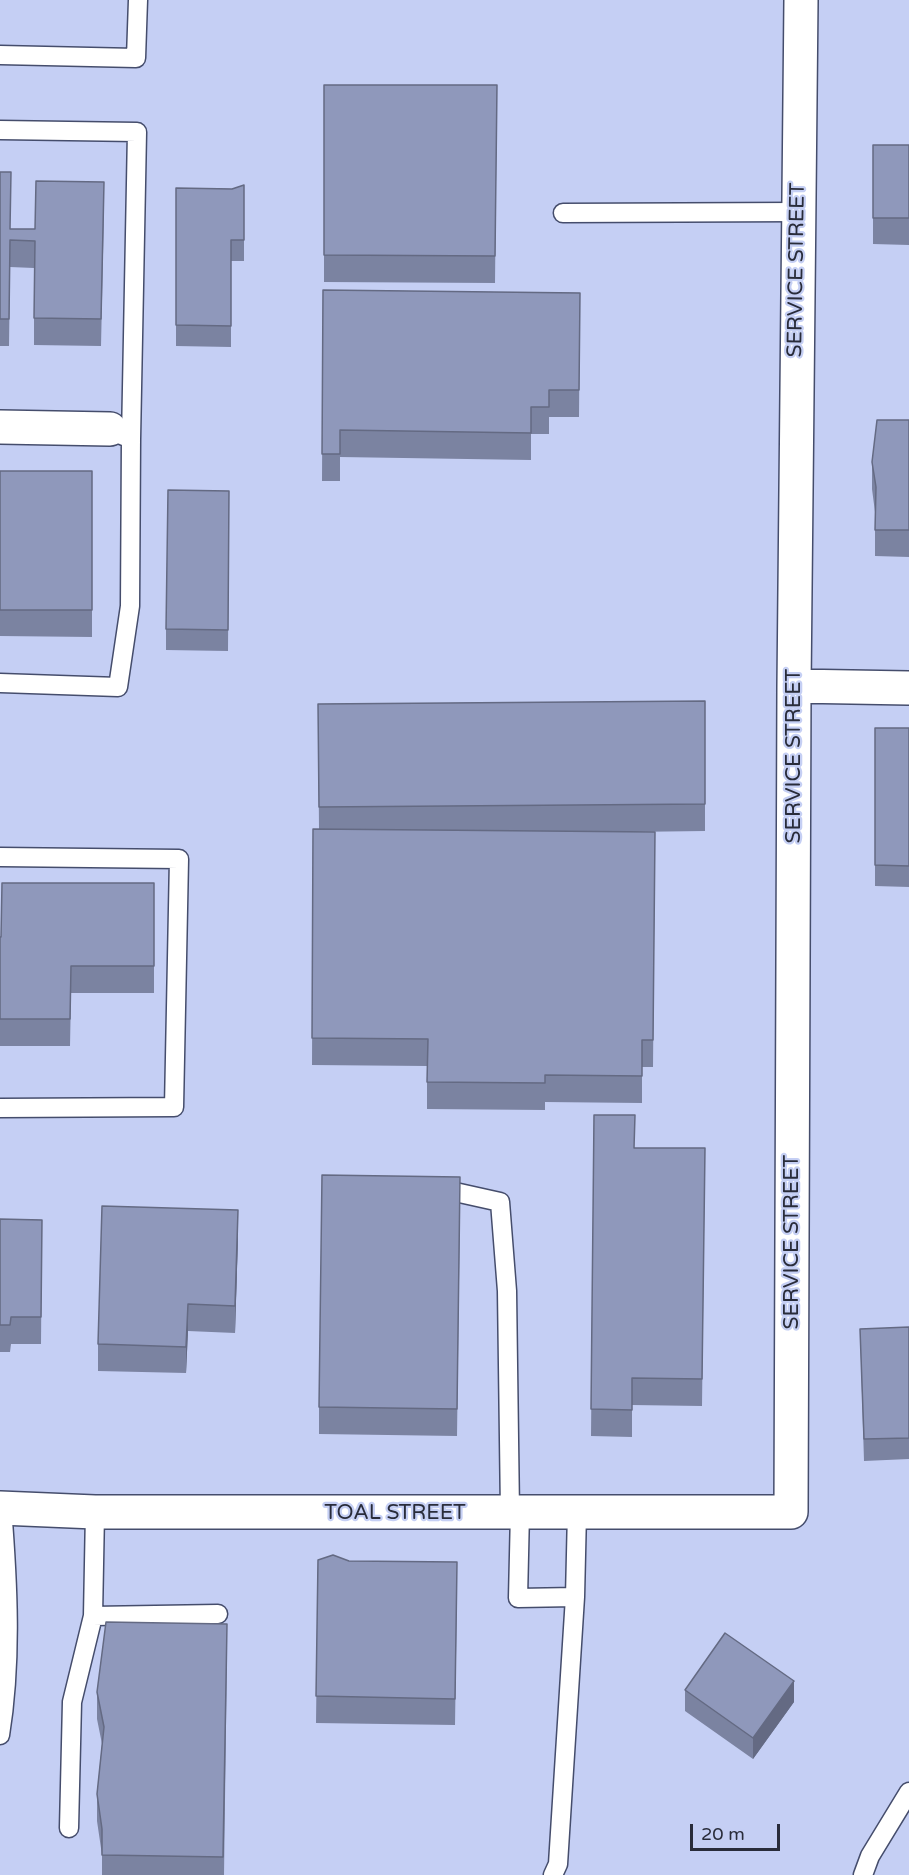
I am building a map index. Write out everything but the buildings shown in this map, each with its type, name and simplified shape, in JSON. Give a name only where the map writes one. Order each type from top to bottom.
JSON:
[{"type":"street","name":"SERVICE STREET","points":[[791,1512],[794,686],[801,0]]},
{"type":"street","points":[[0,427],[120,434]]},
{"type":"street","points":[[794,686],[909,688]]},
{"type":"street","name":"TOAL STREET","points":[[1,1508],[95,1512],[791,1512]]},
{"type":"lane","points":[[0,55],[136,57],[138,0]]},
{"type":"lane","points":[[0,130],[137,132],[120,434],[130,606],[118,687],[0,682]]},
{"type":"lane","points":[[563,213],[798,212]]},
{"type":"lane","points":[[0,857],[180,859],[174,1107],[0,1108]]},
{"type":"lane","points":[[419,1189],[440,1187],[500,1202],[507,1290],[518,1598],[575,1597]]},
{"type":"lane","points":[[0,1735],[6,1686],[6,1561],[1,1508]]},
{"type":"lane","points":[[69,1828],[72,1702],[93,1616],[95,1512]]},
{"type":"lane","points":[[553,1875],[558,1864],[575,1597],[577,1512]]},
{"type":"lane","points":[[93,1616],[218,1614]]},
{"type":"lane","points":[[863,1875],[870,1856],[909,1792]]}]
